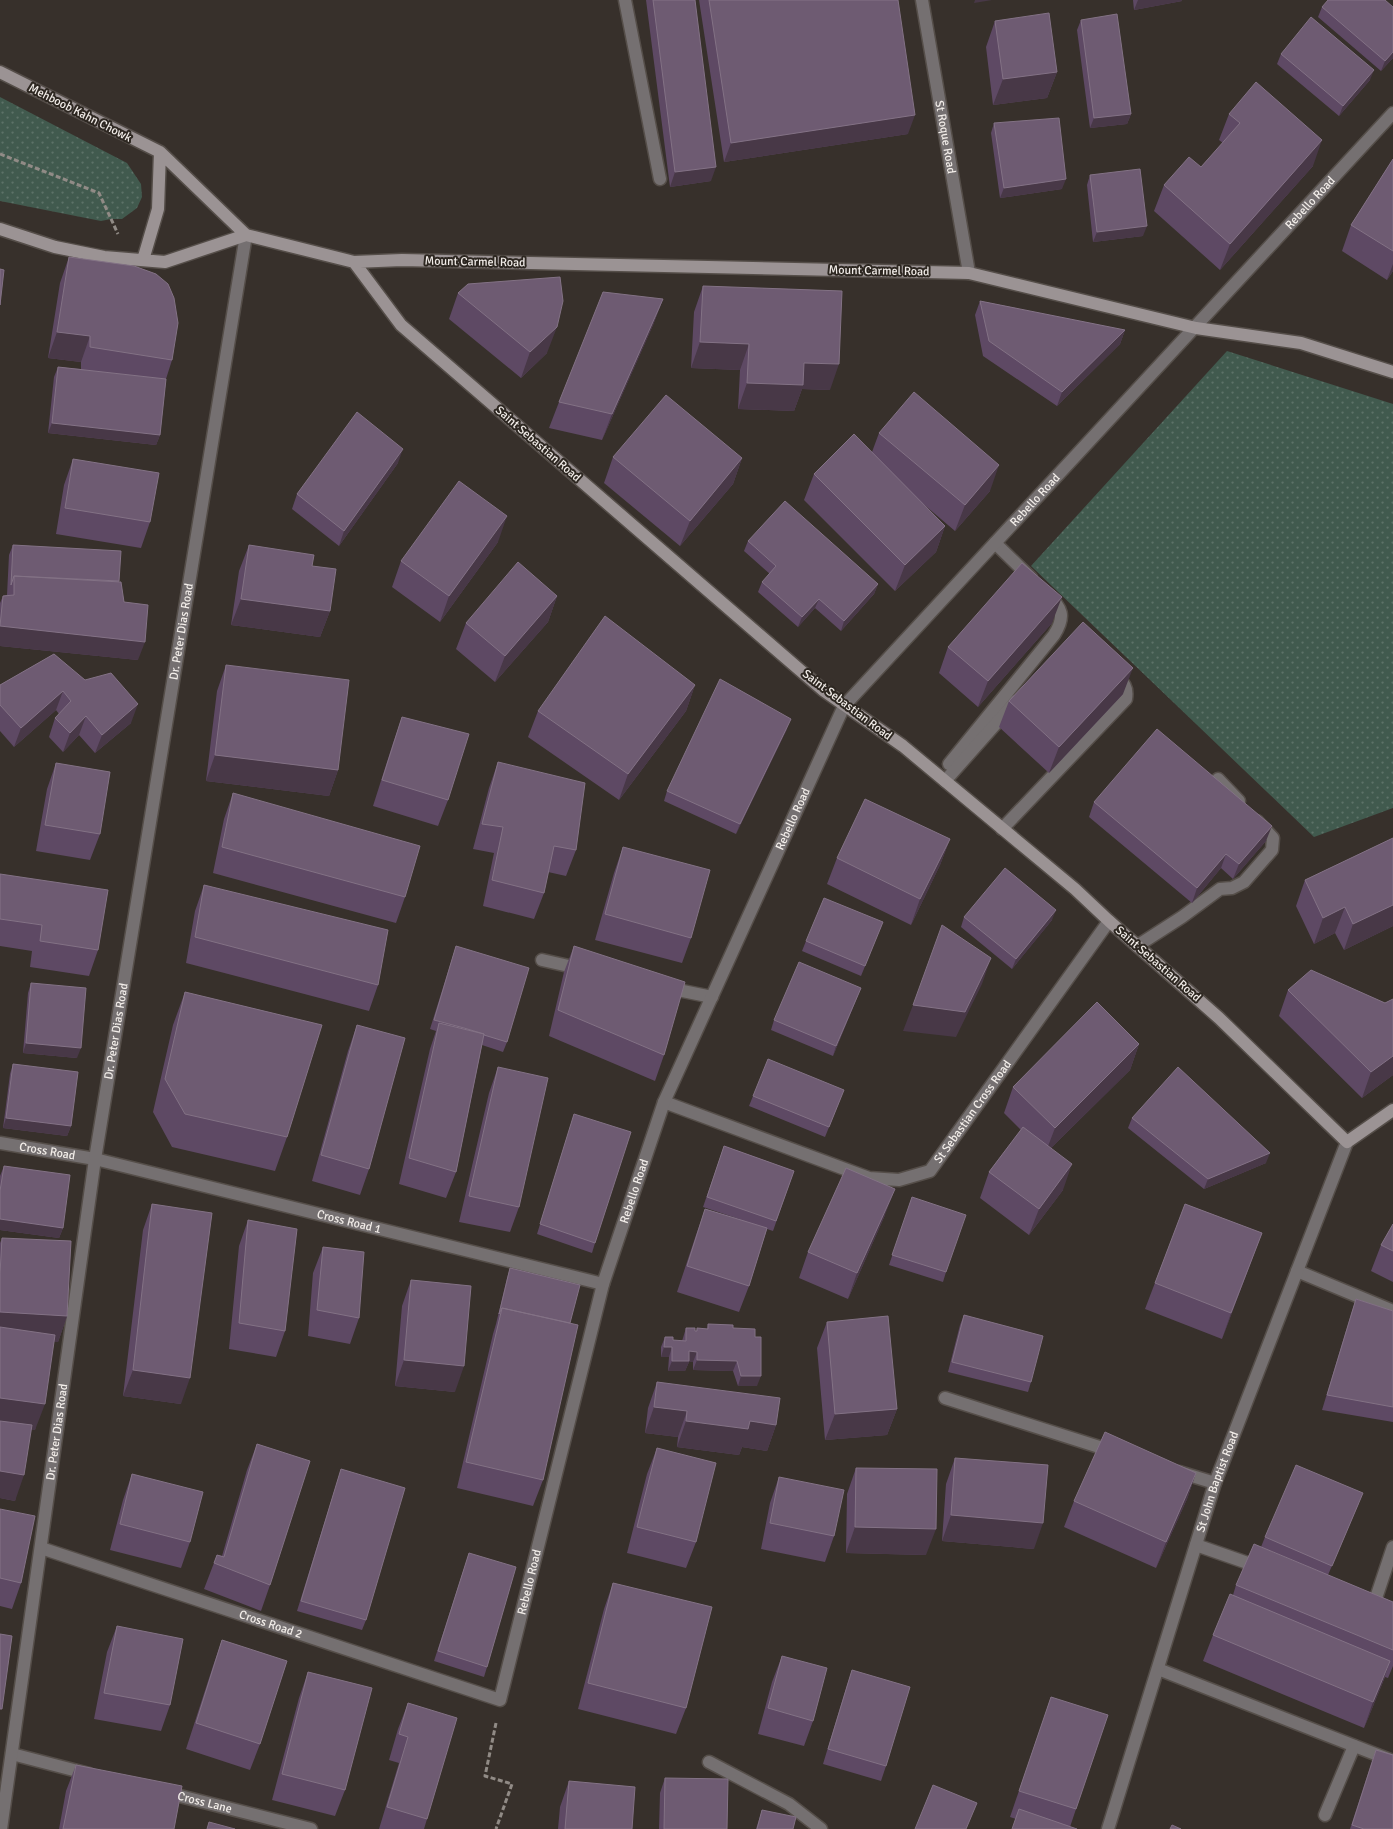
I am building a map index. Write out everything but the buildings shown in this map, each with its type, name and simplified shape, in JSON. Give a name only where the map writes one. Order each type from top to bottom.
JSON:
[{"type":"main road","name":"Mehboob Kahn Chowk","points":[[0,72],[160,152]]},
{"type":"main road","points":[[0,230],[55,247],[104,257],[165,262],[246,235],[160,152]]},
{"type":"main road","points":[[143,260],[158,209],[160,152]]},
{"type":"main road","name":"Mount Carmel Road","points":[[246,235],[354,262],[402,260],[969,273],[1196,328],[1301,343],[1393,372]]},
{"type":"main road","name":"Saint Sebastian Road","points":[[354,262],[401,325],[815,683],[844,706],[903,746],[1075,889],[1219,1018],[1347,1142]]},
{"type":"main road","points":[[1347,1142],[1393,1110]]},
{"type":"street","points":[[625,0],[660,179]]},
{"type":"street","name":"St Roque Road","points":[[922,0],[969,273]]},
{"type":"street","name":"Rebello Road","points":[[500,1700],[603,1284],[664,1102],[844,706],[1393,114]]},
{"type":"street","name":"Dr. Peter Dias Road","points":[[1,1829],[3,1790],[12,1754],[94,1159],[246,235]]},
{"type":"street","points":[[942,779],[1060,625],[1062,615],[1059,605],[995,543]]},
{"type":"street","points":[[1002,829],[1126,699],[1128,691],[1126,684],[1106,666]]},
{"type":"street","points":[[942,779],[1027,688]]},
{"type":"street","points":[[1138,946],[1220,889],[1232,888],[1244,882],[1272,850],[1273,838],[1218,779]]},
{"type":"street","name":"St Sebastian Cross Road","points":[[664,1102],[868,1178],[898,1180],[930,1171],[1109,921]]},
{"type":"street","points":[[542,960],[599,973]]},
{"type":"street","points":[[655,985],[712,997]]},
{"type":"street","name":"St John Baptist Road","points":[[1108,1829],[1215,1484],[1347,1142]]},
{"type":"street","name":"Cross Road","points":[[0,1143],[94,1159]]},
{"type":"street","name":"Cross Road 1","points":[[94,1159],[603,1284]]},
{"type":"street","points":[[1298,1271],[1393,1311]]},
{"type":"street","points":[[945,1398],[1131,1457]]},
{"type":"street","points":[[1168,1469],[1215,1484]]},
{"type":"street","points":[[1196,1545],[1272,1571]]},
{"type":"street","name":"Cross Road 2","points":[[41,1548],[500,1700]]},
{"type":"street","points":[[1386,1615],[1368,1608],[1389,1572],[1393,1548]]},
{"type":"street","points":[[1158,1669],[1393,1761]]},
{"type":"street","points":[[1325,1815],[1354,1746]]},
{"type":"street","points":[[12,1754],[98,1776]]},
{"type":"street","points":[[709,1762],[789,1804],[821,1829]]},
{"type":"street","name":"Cross Lane","points":[[156,1790],[311,1829]]},
{"type":"path","points":[[0,154],[99,193],[129,260]]},
{"type":"path","points":[[496,1829],[512,1784],[485,1776],[500,1700]]},
{"type":"green space","points":[[0,97],[127,163],[141,184],[142,197],[137,208],[122,219],[101,221],[0,201]]},
{"type":"green space","points":[[1227,351],[1393,404],[1393,808],[1314,837],[1031,566]]}]
